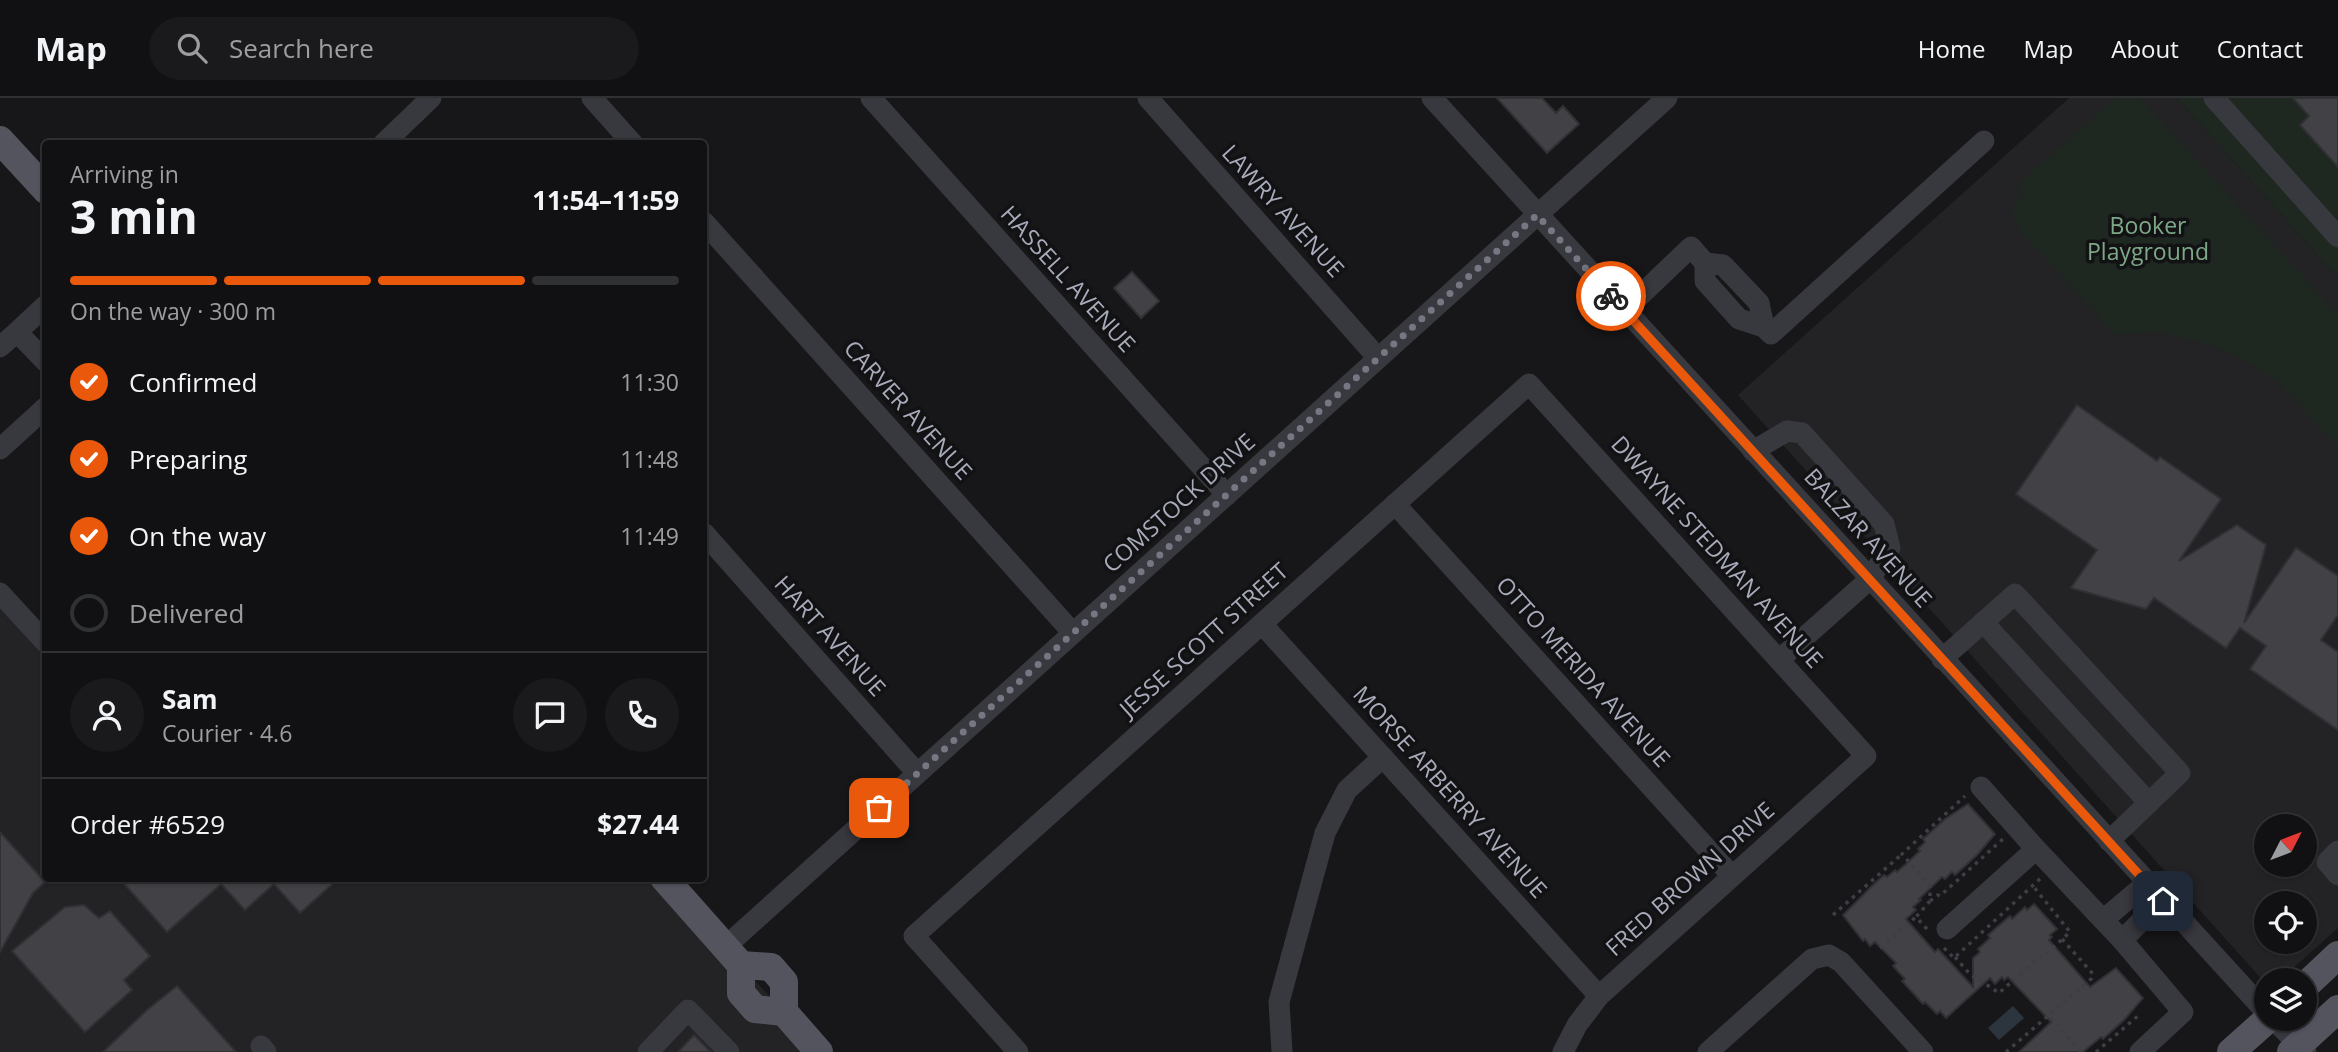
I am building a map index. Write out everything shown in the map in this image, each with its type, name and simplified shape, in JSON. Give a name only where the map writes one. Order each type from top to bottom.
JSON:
[{"type":"main road","points":[[0,140],[42,186]]},
{"type":"main road","points":[[668,882],[733,956],[771,967],[784,982],[784,1012],[820,1052]]},
{"type":"main road","points":[[2317,975],[2338,955]]},
{"type":"main road","points":[[2298,1050],[2338,1009]]},
{"type":"main road","points":[[2231,1052],[2255,1031]]},
{"type":"street","points":[[387,140],[431,98]]},
{"type":"street","points":[[592,98],[629,140]]},
{"type":"street","name":"HASSELL AVENUE","points":[[871,98],[1227,495]]},
{"type":"street","name":"LAWRY AVENUE","points":[[1148,98],[1378,358]]},
{"type":"street","name":"BALZAR AVENUE","points":[[1432,98],[2254,999]]},
{"type":"street","name":"COMSTOCK DRIVE","points":[[733,956],[917,774],[1667,98]]},
{"type":"street","points":[[2214,98],[2338,237]]},
{"type":"street","points":[[1624,311],[1690,247],[1705,263],[1705,281],[1740,319],[1764,327],[1771,334],[1984,141]]},
{"type":"street","name":"CARVER AVENUE","points":[[707,225],[1073,633]]},
{"type":"street","points":[[0,347],[42,309]]},
{"type":"street","points":[[17,332],[42,358]]},
{"type":"street","name":"JESSE SCOTT STREET","points":[[1018,1052],[914,936],[1529,384]]},
{"type":"street","name":"DWAYNE STEDMAN AVENUE","points":[[1529,384],[1866,756]]},
{"type":"street","points":[[0,449],[42,411]]},
{"type":"street","points":[[1753,451],[1787,431],[1802,433],[1884,524],[1890,548],[1870,579],[1779,660]]},
{"type":"street","name":"OTTO MERIDA AVENUE","points":[[1395,504],[1732,876]]},
{"type":"street","name":"HART AVENUE","points":[[707,536],[917,774]]},
{"type":"street","points":[[0,593],[42,639]]},
{"type":"street","points":[[1942,659],[2015,594],[2180,773],[2109,841]]},
{"type":"street","points":[[1983,622],[2149,803]]},
{"type":"street","name":"MORSE ARBERRY AVENUE","points":[[1262,624],[1599,996]]},
{"type":"street","name":"FRED BROWN DRIVE","points":[[1563,1052],[1577,1025],[1599,996],[1866,756]]},
{"type":"street","points":[[1282,1052],[1279,1002],[1325,833],[1348,790],[1382,757]]},
{"type":"street","points":[[1975,790],[2036,849],[2122,940],[2183,1012],[2140,1052]]},
{"type":"street","points":[[1941,937],[2036,849]]},
{"type":"street","points":[[2338,852],[2326,862],[2338,875]]},
{"type":"street","points":[[2103,920],[2147,883]]},
{"type":"street","points":[[2122,940],[2163,901]]},
{"type":"street","points":[[1708,1052],[1812,959],[1829,955],[1841,962],[1923,1052]]},
{"type":"street","points":[[648,1052],[688,1010],[729,1052]]},
{"type":"street","points":[[2281,1031],[2298,1050]]},
{"type":"path","points":[[1833,915],[1975,790]]},
{"type":"path","points":[[1880,948],[2007,833]]},
{"type":"path","points":[[1902,854],[1930,886],[1930,901]]},
{"type":"path","points":[[1955,957],[2053,868]]},
{"type":"path","points":[[1917,916],[1941,937],[1950,956],[1955,957],[1969,973],[1999,993],[2070,932],[2033,886]]},
{"type":"path","points":[[2006,1052],[2091,979],[2093,974],[2062,939]]},
{"type":"path","points":[[2049,1015],[2081,1052]]},
{"type":"path","points":[[2096,1052],[2139,1015]]},
{"type":"shaded area","points":[[2069,98],[2177,98],[2338,278],[2338,928],[2317,947],[2317,891],[2254,891],[2254,954],[2309,954],[2293,968],[2254,968],[2254,971],[1738,395]]},
{"type":"shaded area","points":[[0,593],[42,640],[42,882],[666,882],[820,1052],[0,1052]]},
{"type":"shaded area","points":[[2013,1006],[2024,1018],[1999,1040],[1988,1028]]},
{"type":"green space","name":"Booker Playground","points":[[2115,98],[2140,98],[2338,315],[2338,446],[2276,381],[2243,358],[2216,347],[2162,332],[2114,334],[2020,230],[2013,218],[2013,204],[2023,194],[2016,186]]},
{"type":"green space","points":[[2177,98],[2338,98],[2338,278]]},
{"type":"building","points":[[1497,98],[1542,98],[1556,113],[1563,106],[1579,124],[1547,153]]},
{"type":"building","points":[[2293,98],[2338,98],[2338,167],[2300,125],[2309,116]]},
{"type":"building","points":[[1132,272],[1159,301],[1141,318],[1114,288]]},
{"type":"building","points":[[2077,405],[2157,461],[2160,457],[2221,499],[2179,561],[2237,525],[2266,545],[2244,623],[2296,548],[2338,576],[2338,615],[2321,640],[2338,652],[2338,730],[2250,669],[2266,646],[2240,628],[2226,648],[2154,598],[2146,609],[2071,588],[2097,550],[2016,494]]},
{"type":"building","points":[[1968,804],[1995,834],[1955,875],[1952,872],[1945,879],[1942,877],[1919,899],[1921,900],[1913,907],[1916,910],[1906,919],[1935,952],[1938,949],[1973,987],[1973,958],[1990,938],[1988,935],[2010,916],[2012,919],[2025,907],[2027,910],[2034,904],[2057,929],[2050,935],[2052,937],[2049,940],[2090,987],[2116,968],[2143,998],[2103,1039],[2101,1037],[2083,1052],[2019,1052],[2051,1022],[2008,977],[2004,980],[2002,977],[1995,984],[1990,978],[1946,1018],[1940,1011],[1937,1014],[1925,1002],[1923,1004],[1902,981],[1905,979],[1893,966],[1896,963],[1875,942],[1870,946],[1865,939],[1863,941],[1843,915],[1884,875],[1887,877],[1895,870],[1897,872],[1920,851],[1918,849],[1925,842],[1923,839],[1945,819]]},
{"type":"building","points":[[0,832],[42,879],[42,882],[45,882],[33,893],[0,952]]},
{"type":"building","points":[[123,882],[335,882],[300,913],[274,884],[245,910],[221,884],[167,932]]},
{"type":"building","points":[[84,905],[99,918],[110,911],[150,956],[124,980],[132,990],[85,1032],[12,951],[65,907]]},
{"type":"building","points":[[177,986],[236,1052],[103,1052],[147,1010]]},
{"type":"building","points":[[694,1035],[711,1052],[678,1052]]},
{"type":"way so far","points":[[879,808],[1537,215],[1611,296]]},
{"type":"route","points":[[1611,296],[2163,901]]}]
